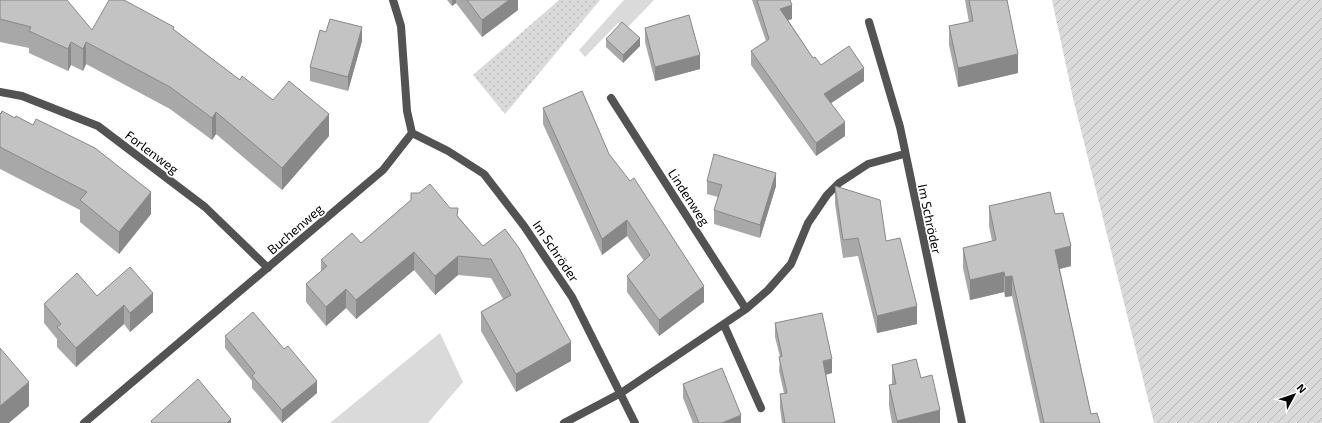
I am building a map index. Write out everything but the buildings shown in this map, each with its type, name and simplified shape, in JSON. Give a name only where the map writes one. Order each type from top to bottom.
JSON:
[{"type":"street","points":[[393,0],[401,26],[407,111],[412,133]]},
{"type":"street","name":"Im Schröder","points":[[869,22],[900,127],[904,154],[962,423]]},
{"type":"street","name":"Forlenweg","points":[[0,92],[22,96],[98,126],[205,207],[268,268]]},
{"type":"street","name":"Lindenweg","points":[[612,98],[746,309]]},
{"type":"street","name":"Buchenweg","points":[[84,423],[383,170],[412,133]]},
{"type":"street","name":"Im Schröder","points":[[412,133],[448,150],[484,174],[524,226],[572,297],[635,423]]},
{"type":"street","points":[[564,423],[621,393],[746,309],[768,290],[791,264],[808,223],[827,195],[839,184],[868,164],[904,154]]},
{"type":"street","points":[[724,325],[761,408]]},
{"type":"shaded area","points":[[559,0],[600,0],[505,114],[473,75]]},
{"type":"shaded area","points":[[624,0],[654,0],[625,30],[618,23],[585,57],[579,50]]},
{"type":"shaded area","points":[[1052,0],[1322,0],[1322,423],[1154,423],[1073,98]]},
{"type":"shaded area","points":[[440,333],[463,382],[428,423],[330,423]]}]
